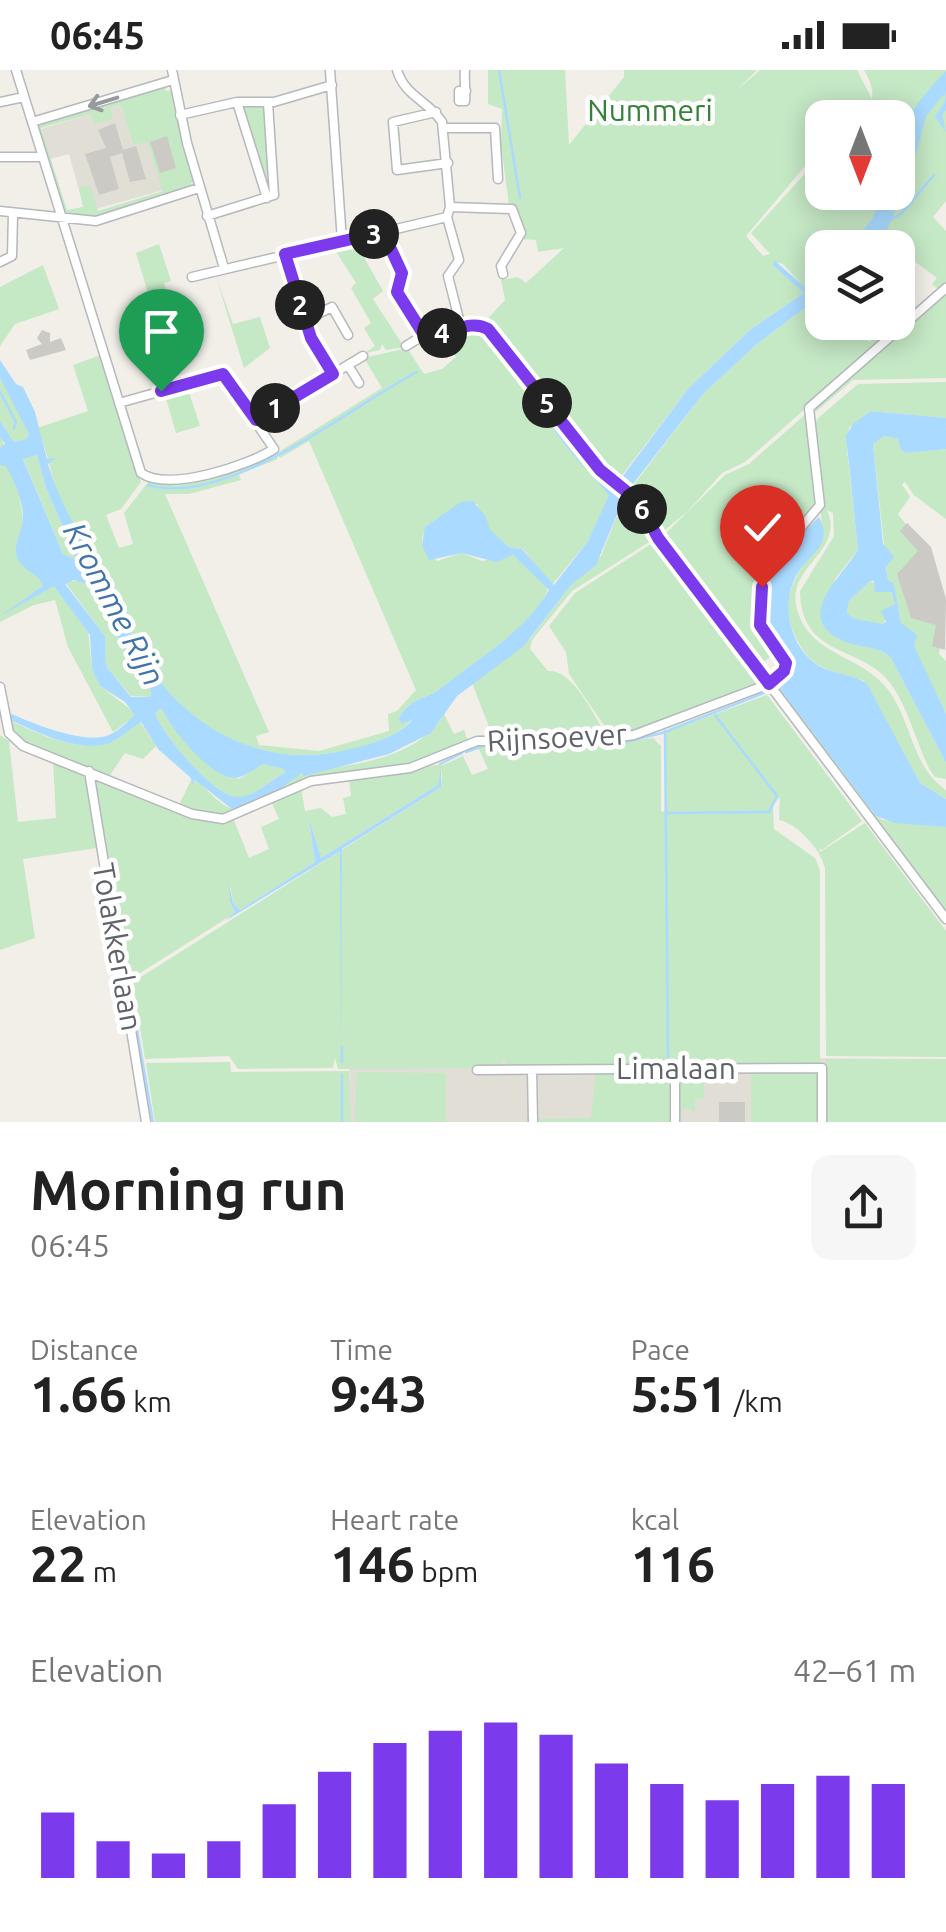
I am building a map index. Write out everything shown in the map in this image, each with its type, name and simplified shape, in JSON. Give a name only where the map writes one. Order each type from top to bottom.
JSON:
[{"type":"street","points":[[16,70],[60,219],[119,403],[144,476],[185,480],[274,449],[228,377],[219,374],[119,403]]},
{"type":"street","points":[[172,70],[180,115],[224,268]]},
{"type":"street","points":[[330,70],[342,241]]},
{"type":"street","points":[[397,70],[406,91],[436,112],[444,128],[448,217],[459,260],[448,276],[460,326]]},
{"type":"street","points":[[464,70],[466,91]]},
{"type":"street","points":[[32,122],[173,80]]},
{"type":"street","points":[[180,115],[238,102],[268,103],[332,85]]},
{"type":"street","points":[[0,102],[24,97]]},
{"type":"street","points":[[238,102],[267,198]]},
{"type":"street","points":[[208,216],[267,198],[274,192],[268,103]]},
{"type":"street","points":[[436,112],[393,122],[396,170],[448,163]]},
{"type":"street","points":[[444,128],[495,128],[498,179]]},
{"type":"street","points":[[0,157],[43,157]]},
{"type":"street","points":[[0,212],[96,220],[200,188]]},
{"type":"street","points":[[450,207],[512,209],[521,233],[501,266],[503,274]]},
{"type":"street","points":[[0,262],[12,256],[13,213]]},
{"type":"street","points":[[192,277],[448,217]]},
{"type":"street","points":[[383,232],[402,273],[397,292],[424,335],[430,337],[460,326],[481,325],[488,329],[587,455],[628,493],[946,919]]},
{"type":"street","points":[[285,254],[304,320],[333,374]]},
{"type":"street","points":[[769,684],[784,671],[786,663],[760,625],[765,574],[820,506],[810,408],[946,288]]},
{"type":"street","points":[[304,320],[332,306],[348,335]]},
{"type":"street","points":[[406,346],[424,335]]},
{"type":"street","points":[[256,420],[363,356]]},
{"type":"street","points":[[348,365],[359,384]]},
{"type":"street","name":"Rijnsoever","points":[[4,732],[23,746],[192,814],[223,819],[310,782],[410,768],[477,741],[600,740],[634,735],[769,684]]},
{"type":"street","points":[[0,687],[4,732]]},
{"type":"street","name":"Tolakkerlaan","points":[[89,771],[146,1122]]},
{"type":"street","name":"Limalaan","points":[[477,1070],[822,1068],[822,1122]]},
{"type":"street","points":[[675,1069],[675,1122]]},
{"type":"street","points":[[532,1070],[533,1122]]},
{"type":"shaded area","points":[[121,105],[133,145],[147,141],[157,172],[189,183],[85,212],[69,154],[50,159],[41,129]]},
{"type":"shaded area","points":[[349,1056],[946,1059],[946,1122],[350,1122]]},
{"type":"green space","name":"Nummeri","points":[[488,70],[565,70],[569,145],[624,77],[624,70],[757,70],[736,91],[760,70],[857,70],[872,98],[864,70],[946,70],[946,201],[933,217],[946,231],[946,285],[939,290],[932,284],[937,278],[915,262],[915,230],[805,230],[805,288],[783,264],[773,262],[804,293],[750,330],[688,389],[617,482],[603,471],[483,324],[505,300],[501,280],[518,277],[526,283],[564,248],[538,252],[536,240],[522,239],[516,208],[509,205],[501,145],[502,109],[488,104]]},
{"type":"green space","points":[[165,86],[166,91],[172,90],[195,182],[191,183],[192,188],[93,218],[64,217],[35,124]],"holes":[[[121,105],[133,145],[147,142],[163,191],[98,211],[90,185],[79,188],[83,207],[67,210],[41,128],[91,114],[95,124],[113,119],[110,108]]]},
{"type":"green space","points":[[244,103],[265,106],[273,192],[268,194],[241,107]]},
{"type":"green space","points":[[159,244],[171,281],[164,283],[181,339],[157,347],[147,313],[153,310],[136,253]]},
{"type":"green space","points":[[357,245],[383,291],[373,299],[404,347],[386,350],[382,344],[380,350],[365,353],[375,346],[364,328],[371,323],[351,288],[356,283],[335,250],[350,246],[353,253],[352,246]]},
{"type":"green space","points":[[43,265],[59,309],[15,324],[0,346],[0,287]]},
{"type":"green space","points":[[216,277],[233,324],[260,317],[270,348],[244,368]]},
{"type":"green space","points":[[946,291],[946,378],[853,380],[813,414],[812,409],[890,340],[915,340],[915,318]]},
{"type":"green space","points":[[805,308],[805,340],[883,340],[745,462],[722,473],[688,511],[659,535],[629,491],[703,394],[757,344]]},
{"type":"green space","points":[[479,326],[487,329],[481,333],[484,338],[568,449],[610,494],[588,541],[552,585],[523,549],[509,547],[490,531],[477,504],[433,522],[422,545],[437,561],[462,553],[482,561],[513,555],[548,586],[533,615],[518,630],[465,673],[410,705],[399,719],[412,719],[394,734],[346,750],[296,755],[247,746],[203,723],[166,690],[151,670],[58,494],[37,428],[88,411],[73,365],[101,355],[141,482],[121,509],[106,515],[119,548],[133,544],[124,513],[149,481],[181,483],[273,453],[278,459],[239,474],[241,480],[189,494],[165,494],[269,732],[256,736],[259,745],[319,751],[389,731],[388,714],[397,711],[416,690],[309,441],[280,458],[277,453],[382,388],[364,358],[407,348],[424,374],[442,369],[456,357],[443,336]]},
{"type":"green space","points":[[216,377],[225,380],[217,378],[173,392],[188,389],[200,426],[176,433],[165,395],[126,405]]},
{"type":"green space","points":[[0,378],[15,401],[29,434],[26,439],[14,442],[0,421]]},
{"type":"green space","points":[[946,382],[946,418],[871,411],[849,428],[847,450],[858,550],[835,579],[829,629],[891,658],[946,763],[946,779],[935,777],[930,770],[891,684],[865,662],[822,640],[803,613],[800,591],[834,536],[833,513],[827,510],[829,537],[800,579],[796,605],[810,634],[821,644],[884,685],[925,768],[946,790],[946,799],[920,783],[864,681],[825,669],[805,653],[795,636],[788,608],[799,572],[823,538],[814,432],[817,419],[858,384]]},
{"type":"green space","points":[[807,413],[819,501],[774,559],[758,592],[756,609],[761,630],[782,658],[780,670],[770,657],[758,666],[662,537],[725,475],[749,464]]},
{"type":"green space","points":[[0,434],[18,488],[30,562],[56,588],[88,631],[92,669],[100,686],[134,712],[135,716],[113,732],[68,647],[55,600],[34,605],[0,622]]},
{"type":"green space","points":[[884,436],[898,439],[906,453],[946,449],[946,519],[914,495],[905,482],[902,484],[910,497],[898,514],[921,544],[945,623],[939,654],[946,661],[946,714],[901,623],[894,585],[888,581],[873,444]]},
{"type":"green space","points":[[37,455],[46,488],[78,561],[63,554],[23,458]]},
{"type":"green space","points":[[626,493],[657,537],[572,591],[532,640],[530,649],[548,671],[557,672],[574,685],[606,736],[493,737],[472,683],[530,639],[571,585],[601,556]]},
{"type":"green space","points":[[657,540],[764,681],[635,732],[612,737],[569,674],[566,652],[549,626],[575,593]]},
{"type":"green space","points":[[84,580],[97,587],[125,652],[150,689],[151,697],[131,696],[106,666],[105,636],[65,582]]},
{"type":"green space","points":[[870,581],[892,591],[896,604],[882,625],[855,619],[847,613],[849,601]]},
{"type":"green space","points":[[789,674],[781,685],[876,816],[946,827],[946,914],[773,685]]},
{"type":"green space","points":[[767,695],[862,821],[819,849],[820,852],[865,823],[946,931],[946,1057],[826,1056],[825,868],[807,838],[779,820],[780,797],[773,805],[774,829],[815,858],[820,871],[820,1065],[507,1068],[505,1060],[501,1060],[501,1068],[338,1069],[335,1058],[333,1068],[238,1069],[229,1056],[145,1059],[133,982],[441,787],[442,770],[438,785],[321,858],[309,818],[315,862],[240,910],[233,903],[230,884],[230,901],[235,913],[129,980],[93,776],[201,820],[233,818],[249,858],[269,849],[261,827],[279,819],[271,801],[301,787],[305,811],[321,808],[332,817],[346,814],[343,798],[351,796],[349,778],[443,765],[463,756],[472,775],[488,769],[478,747],[596,746],[653,738],[661,746],[661,811],[665,812],[666,732]]},
{"type":"green space","points":[[162,709],[184,741],[220,773],[241,778],[262,764],[284,769],[285,773],[250,795],[227,794],[203,776],[170,738],[156,716],[157,710]]},
{"type":"green space","points":[[444,714],[454,734],[464,730],[468,741],[415,765],[331,775],[257,803],[305,773],[372,760],[414,744]]},
{"type":"green space","points":[[9,720],[60,741],[88,746],[113,741],[140,722],[156,746],[143,759],[125,753],[108,778],[36,749],[14,731]]},
{"type":"green space","points":[[0,735],[9,741],[18,822],[56,818],[53,759],[84,774],[97,848],[23,859],[35,938],[0,950]]},
{"type":"green space","points":[[192,778],[191,782],[198,781],[225,805],[244,808],[218,818],[178,807]]},
{"type":"green space","points":[[826,1059],[946,1059],[946,1122],[824,1122]]},
{"type":"green space","points":[[230,1062],[231,1072],[349,1071],[351,1122],[155,1122],[146,1063]]},
{"type":"green space","points":[[755,1071],[817,1071],[820,1122],[751,1122],[751,1076]]},
{"type":"green space","points":[[357,1072],[446,1073],[446,1122],[355,1122]]},
{"type":"green space","points":[[596,1072],[672,1072],[673,1122],[535,1122],[591,1118]]},
{"type":"green space","points":[[704,1073],[704,1099],[695,1099],[695,1111],[682,1108],[682,1122],[678,1122],[678,1074]]},
{"type":"water","points":[[946,71],[946,110],[942,115],[946,132],[935,117],[945,101],[945,93],[926,116],[915,158],[915,108]]},
{"type":"water","points":[[876,210],[896,210],[887,230],[864,230]]},
{"type":"water","name":"Kromme Rijn","points":[[774,260],[805,287],[805,308],[757,344],[703,394],[626,493],[596,565],[571,585],[524,646],[457,696],[431,733],[389,754],[304,776],[302,773],[267,798],[232,809],[195,780],[192,785],[191,778],[158,749],[141,722],[107,744],[93,746],[52,738],[0,716],[0,709],[54,730],[98,737],[113,733],[135,715],[125,702],[100,686],[92,669],[90,635],[54,586],[0,616],[43,586],[17,557],[23,511],[6,466],[0,465],[0,448],[5,444],[0,437],[0,421],[14,442],[29,434],[0,378],[0,360],[16,384],[23,387],[35,412],[47,459],[56,458],[48,464],[60,497],[110,587],[138,649],[160,681],[179,703],[225,736],[279,753],[307,755],[357,748],[405,727],[412,720],[402,723],[399,719],[407,707],[443,687],[500,643],[527,619],[549,590],[513,555],[496,562],[462,553],[429,560],[422,545],[425,527],[461,502],[473,501],[486,517],[490,530],[509,547],[522,549],[554,585],[588,541],[609,495],[568,449],[484,336],[611,492],[688,389],[750,330],[804,293],[773,265]],"holes":[[[37,455],[46,488],[78,561],[63,554],[23,459]],[[74,580],[97,587],[125,652],[150,689],[151,697],[131,697],[106,666],[105,636],[65,584]],[[162,709],[193,751],[225,776],[242,777],[262,764],[284,769],[285,773],[250,795],[227,794],[180,751],[156,716],[157,710]]]},
{"type":"water","points":[[871,411],[946,418],[946,449],[906,453],[898,439],[884,436],[873,444],[883,544],[894,557],[886,567],[888,580],[894,584],[901,623],[917,635],[914,646],[946,714],[946,763],[891,658],[875,649],[846,642],[830,633],[822,622],[825,597],[858,550],[846,436],[853,424]],"holes":[[[874,581],[875,592],[892,592],[895,604],[881,611],[886,622],[882,624],[855,619],[847,613],[849,601]]]},
{"type":"water","points":[[819,517],[824,536],[799,571],[790,594],[793,633],[798,645],[816,664],[867,684],[920,783],[946,799],[946,827],[895,823],[876,816],[780,689],[793,667],[766,627],[764,596],[777,566]]},
{"type":"water","points":[[441,769],[441,787],[342,849],[341,1048],[340,851],[225,921],[235,912],[230,902],[229,884],[233,903],[240,910],[315,862],[309,818],[321,858],[438,785]]},
{"type":"building","points":[[115,123],[123,150],[136,146],[146,179],[130,182],[122,153],[110,157],[119,189],[99,195],[85,154],[106,148],[98,130]]},
{"type":"building","points":[[167,136],[176,168],[160,173],[150,142]]},
{"type":"building","points":[[42,330],[50,333],[50,342],[61,338],[66,350],[30,360],[26,350],[42,344],[37,338]]},
{"type":"building","points":[[907,523],[931,547],[946,599],[945,650],[932,646],[936,625],[911,618],[897,574],[918,551],[900,531]]},
{"type":"building","points":[[719,1102],[745,1102],[745,1122],[719,1122]]},
{"type":"waterway","points":[[499,70],[520,198]]},
{"type":"waterway","points":[[890,220],[902,213],[934,175]]},
{"type":"waterway","points":[[148,485],[179,488],[214,482],[250,469],[417,372]]},
{"type":"waterway","points":[[0,392],[16,422],[14,428]]},
{"type":"waterway","points":[[466,752],[483,746],[613,745],[662,733],[766,692]]},
{"type":"waterway","points":[[667,813],[769,812],[777,796],[715,715]]},
{"type":"waterway","points":[[665,731],[668,1058]]},
{"type":"waterway","points":[[440,764],[462,753]]},
{"type":"waterway","points":[[129,984],[153,1122]]},
{"type":"waterway","points":[[342,1047],[342,1062]]},
{"type":"waterway","points":[[342,1075],[342,1122]]},
{"type":"route","points":[[161,391],[223,374],[256,420],[333,374],[311,338],[285,254],[383,232],[402,273],[397,292],[424,335],[430,337],[460,326],[486,326],[600,470],[638,501],[658,538],[769,684],[784,671],[786,663],[760,625],[762,587]]}]
